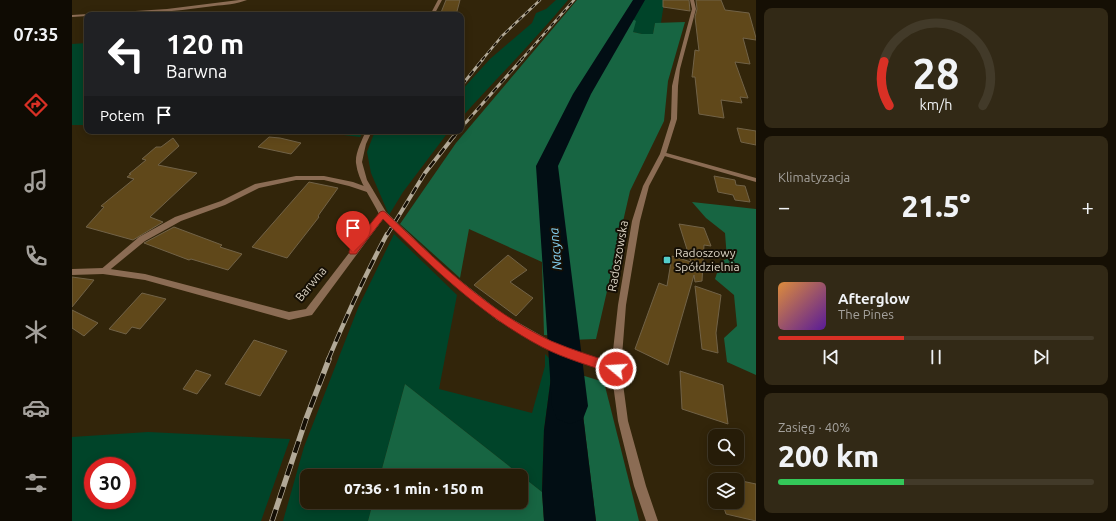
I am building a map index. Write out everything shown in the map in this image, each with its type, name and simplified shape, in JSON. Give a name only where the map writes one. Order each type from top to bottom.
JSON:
[{"type":"street","points":[[144,12],[210,6],[245,0]]},
{"type":"street","points":[[434,12],[440,0]]},
{"type":"street","name":"Radoszowska","points":[[652,521],[640,486],[624,421],[616,369],[622,305],[636,221],[646,186],[663,154],[674,119],[675,86],[678,69],[694,12],[694,3],[692,0]]},
{"type":"street","points":[[72,16],[84,15]]},
{"type":"street","points":[[368,134],[363,144],[359,162],[364,180],[383,214],[457,283],[500,317],[546,344],[616,369]]},
{"type":"street","points":[[663,154],[756,180]]},
{"type":"street","points":[[103,271],[142,239],[178,219],[223,203],[257,186],[296,178],[324,178],[351,184],[370,191]]},
{"type":"street","name":"Barwna","points":[[72,272],[103,271],[145,278],[289,316],[309,312],[383,214]]},
{"type":"green space","points":[[556,0],[568,0],[529,45],[464,115],[464,88],[490,59],[532,23],[536,13],[546,9]]},
{"type":"green space","points":[[577,0],[634,0],[578,94],[543,164],[559,336],[544,335],[542,262],[469,229],[460,278],[400,224],[464,134]]},
{"type":"green space","points":[[643,0],[687,0],[664,3],[661,23],[655,23],[653,34],[642,34],[633,32],[631,18]]},
{"type":"green space","points":[[631,18],[636,21],[633,32],[642,34],[653,34],[655,23],[685,22],[668,81],[664,121],[630,191],[596,339],[570,340],[552,167],[585,95]]},
{"type":"green space","points":[[84,43],[84,125],[72,125],[72,44]]},
{"type":"green space","points":[[336,134],[362,134],[360,137]]},
{"type":"green space","points":[[374,134],[447,134],[403,192],[389,215],[371,173],[367,152]]},
{"type":"green space","points":[[692,202],[756,209],[756,375],[727,362],[724,338],[737,326],[734,295],[715,279],[721,261],[727,259],[725,233],[706,218]]},
{"type":"green space","points":[[394,234],[457,295],[439,389],[532,413],[545,366],[545,354],[553,362],[544,430],[542,492],[528,481],[528,469],[513,469],[405,384],[382,469],[300,469],[300,509],[371,509],[368,521],[283,521],[304,447],[358,308]]},
{"type":"green space","points":[[578,374],[604,382],[639,521],[596,521]]},
{"type":"green space","points":[[405,384],[513,469],[382,469]]},
{"type":"green space","points":[[148,432],[290,439],[261,521],[72,521],[72,437]]},
{"type":"green space","points":[[528,481],[542,492],[544,521],[368,521],[371,509],[528,509]]},
{"type":"shaded area","points":[[553,362],[578,374],[596,521],[544,521],[542,492],[544,430]]},
{"type":"building","points":[[446,0],[460,0],[457,12],[441,12]]},
{"type":"building","points":[[663,0],[689,0],[690,11],[663,7]]},
{"type":"building","points":[[696,0],[721,0],[725,10],[749,13],[756,38],[756,40],[743,38],[750,64],[735,62],[748,98],[740,97],[742,103],[721,100],[724,118],[699,114],[695,77],[692,77],[695,50],[699,51],[695,17],[697,9]]},
{"type":"building","points":[[737,128],[756,131],[756,145],[741,142]]},
{"type":"building","points":[[269,137],[301,143],[291,154],[258,147]]},
{"type":"building","points":[[173,138],[179,146],[158,165],[197,173],[150,217],[163,222],[133,240],[86,227],[104,207],[101,206],[134,179],[127,177],[146,160],[142,159],[156,147],[161,147]]},
{"type":"building","points":[[714,176],[735,180],[736,185],[745,186],[750,202],[735,200],[733,195],[718,192]]},
{"type":"building","points":[[309,182],[338,188],[318,216],[319,217],[287,258],[252,247]]},
{"type":"building","points":[[679,224],[704,228],[711,246],[704,245],[702,281],[695,282],[694,275],[668,365],[635,349],[659,283],[667,286],[672,256],[691,262]]},
{"type":"building","points":[[174,227],[222,245],[220,247],[242,254],[228,270],[191,259],[189,260],[144,243]]},
{"type":"building","points":[[508,255],[527,270],[510,282],[533,298],[516,316],[474,285]]},
{"type":"building","points":[[72,277],[94,280],[72,307]]},
{"type":"building","points":[[695,286],[721,295],[716,333],[718,353],[702,349]]},
{"type":"building","points":[[142,293],[166,299],[140,329],[132,327],[126,334],[109,329]]},
{"type":"building","points":[[72,310],[98,323],[84,336],[72,328]]},
{"type":"building","points":[[254,340],[287,351],[260,396],[225,384]]},
{"type":"building","points":[[196,370],[211,375],[197,394],[183,389]]},
{"type":"building","points":[[680,371],[723,385],[728,424],[682,409]]},
{"type":"building","points":[[744,481],[756,484],[756,521],[726,514],[724,509],[744,509]]},
{"type":"waterway","name":"Nacyna","points":[[570,406],[547,166],[582,94],[639,0]]},
{"type":"railway","points":[[482,60],[502,36],[540,0]]},
{"type":"railway","points":[[521,60],[574,0]]},
{"type":"railway","points":[[464,83],[483,59]]},
{"type":"railway","points":[[464,125],[522,59]]},
{"type":"railway","points":[[387,235],[425,173],[454,136]]},
{"type":"railway","points":[[328,360],[356,296],[387,234]]},
{"type":"railway","points":[[272,521],[306,419],[329,359]]},
{"type":"place","name":"Radoszowy Spółdzielnia","points":[[667,260]]},
{"type":"route","points":[[353,252],[383,214],[445,273],[500,317],[546,344],[580,358],[616,369]]}]
